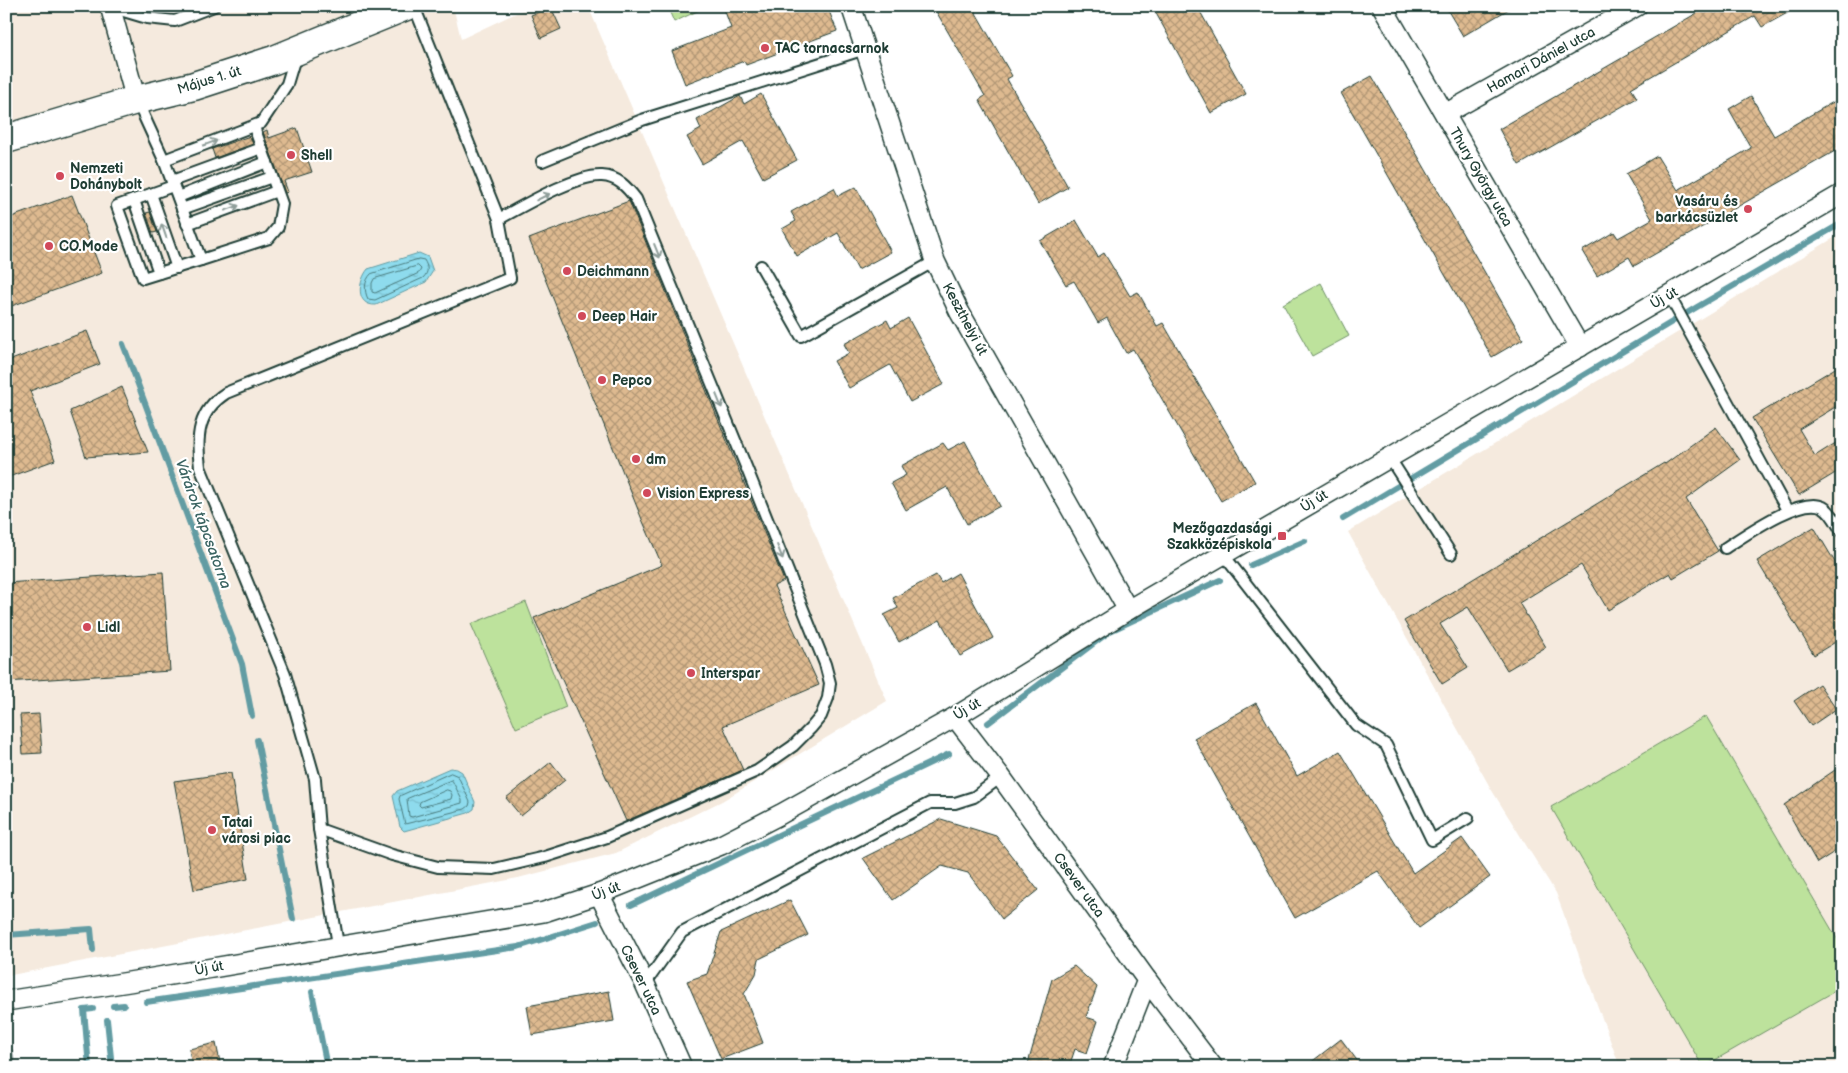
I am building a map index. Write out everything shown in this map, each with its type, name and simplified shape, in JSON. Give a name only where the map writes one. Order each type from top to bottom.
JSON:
[{"type":"main road","name":"Május 1. út","points":[[6,139],[136,100],[194,86],[297,51],[406,6]]},
{"type":"street","name":"Keszthelyi út","points":[[851,6],[935,261],[959,311],[1128,610]]},
{"type":"street","name":"Thury György utca","points":[[1382,6],[1580,347]]},
{"type":"street","name":"Hamari Dániel utca","points":[[1445,114],[1637,6]]},
{"type":"street","points":[[110,7],[136,100]]},
{"type":"street","name":"Új út","points":[[6,1001],[138,981],[338,945],[544,912],[599,894],[721,845],[790,809],[955,717],[1128,610],[1580,347],[1674,302],[1842,194]]},
{"type":"street","name":"Csever utca","points":[[955,717],[1001,777],[1147,980],[1200,1059],[1214,1067]]},
{"type":"street","name":"Csever utca","points":[[599,894],[645,984],[682,1067]]},
{"type":"street","points":[[1113,1067],[1147,980]]},
{"type":"lane","points":[[110,7],[147,18],[175,21],[214,6]]},
{"type":"lane","points":[[338,945],[319,829],[315,779],[285,674],[200,467],[199,433],[211,406],[226,393],[510,278],[499,218],[414,6]]},
{"type":"lane","points":[[542,161],[642,120],[865,49]]},
{"type":"lane","points":[[164,160],[261,123],[287,84],[297,51]]},
{"type":"lane","points":[[136,100],[164,160],[201,260]]},
{"type":"lane","points":[[254,127],[262,148],[267,162],[277,192],[282,204],[282,213],[278,227],[269,238],[144,278],[117,206],[262,148]]},
{"type":"lane","points":[[178,197],[267,162]]},
{"type":"lane","points":[[319,829],[392,855],[438,867],[494,869],[545,857],[607,837],[758,771],[793,746],[811,728],[821,716],[828,698],[830,683],[825,664],[636,199],[627,187],[617,180],[603,176],[594,176],[572,182],[499,218]]},
{"type":"lane","points":[[182,209],[272,177]]},
{"type":"lane","points":[[187,224],[277,192]]},
{"type":"lane","points":[[151,194],[177,268]]},
{"type":"lane","points":[[134,200],[160,273]]},
{"type":"lane","points":[[760,266],[801,336],[935,261]]},
{"type":"lane","points":[[1674,302],[1787,510]]},
{"type":"lane","points":[[1389,457],[1451,554]]},
{"type":"lane","points":[[1725,548],[1787,510],[1810,506],[1822,506],[1829,511],[1842,532]]},
{"type":"lane","points":[[1223,554],[1356,725],[1386,745],[1432,840],[1468,818]]},
{"type":"lane","points":[[645,984],[682,932],[930,804],[955,803],[974,797],[1001,777]]},
{"type":"lane","points":[[6,1053],[8,1067]]},
{"type":"shaded area","points":[[6,6],[453,6],[461,39],[531,6],[588,6],[887,701],[722,801],[616,853],[518,878],[6,976]]},
{"type":"shaded area","points":[[1842,233],[1842,1067],[1620,1067],[1556,893],[1491,789],[1348,532]]},
{"type":"green space","points":[[667,6],[708,6],[674,22]]},
{"type":"green space","points":[[1321,283],[1349,336],[1312,356],[1283,304]]},
{"type":"green space","points":[[526,602],[566,707],[516,728],[471,624]]},
{"type":"green space","points":[[1706,716],[1842,947],[1842,987],[1703,1067],[1551,807]]},
{"type":"water","points":[[419,253],[428,257],[433,271],[426,282],[376,305],[364,301],[360,292],[362,280],[368,269]]},
{"type":"water","points":[[450,768],[462,772],[475,802],[474,809],[468,813],[404,831],[400,827],[393,796],[397,791]]},
{"type":"building","name":"TAC tornacsarnok","points":[[723,6],[827,6],[837,31],[746,65],[744,61],[685,84],[672,51],[731,28]]},
{"type":"building","points":[[933,6],[972,6],[1012,76],[1007,79],[1068,187],[1038,204],[979,100],[985,96]]},
{"type":"building","points":[[1152,6],[1197,6],[1246,94],[1211,113]]},
{"type":"building","points":[[1445,6],[1514,6],[1463,36]]},
{"type":"building","points":[[1709,6],[1800,6],[1762,27],[1755,16],[1631,88],[1637,98],[1519,165],[1499,129]]},
{"type":"building","points":[[551,7],[561,29],[541,38],[531,15]]},
{"type":"building","points":[[1372,76],[1523,339],[1492,357],[1341,93]]},
{"type":"building","points":[[761,94],[797,160],[763,178],[743,141],[702,164],[687,137],[701,129],[697,120],[740,96],[744,104]]},
{"type":"building","points":[[1751,96],[1774,136],[1842,97],[1842,147],[1634,266],[1629,257],[1597,276],[1582,251],[1614,232],[1618,238],[1652,219],[1626,174],[1657,156],[1678,190],[1751,148],[1729,109]]},
{"type":"building","name":"Shell","points":[[297,128],[312,172],[284,181],[288,192],[285,193],[263,132],[267,130],[269,138]]},
{"type":"building","points":[[250,136],[253,144],[215,158],[212,149]]},
{"type":"building","points":[[856,187],[891,252],[858,270],[838,233],[797,256],[782,229],[796,221],[791,212],[834,188],[838,196]]},
{"type":"building","name":"CO.Mode","points":[[72,195],[102,273],[6,308],[6,219]]},
{"type":"building","points":[[629,201],[784,581],[774,586],[819,685],[723,726],[743,770],[626,821],[534,618],[662,565],[529,239]]},
{"type":"building","points":[[150,212],[157,232],[153,233],[146,213]]},
{"type":"building","points":[[1076,220],[1098,257],[1104,253],[1130,296],[1138,292],[1157,326],[1163,323],[1255,482],[1221,501],[1133,349],[1126,353],[1107,318],[1098,323],[1074,281],[1066,285],[1040,241]]},
{"type":"building","points":[[908,318],[944,384],[910,402],[890,365],[849,388],[834,361],[849,353],[844,344],[887,320],[891,328]]},
{"type":"building","points":[[87,331],[100,364],[30,391],[55,460],[6,478],[6,362]]},
{"type":"building","points":[[1842,364],[1842,403],[1799,429],[1815,456],[1842,439],[1842,469],[1799,495],[1752,418]]},
{"type":"building","points":[[122,387],[148,452],[86,457],[70,411]]},
{"type":"building","points":[[1716,427],[1740,460],[1686,499],[1718,551],[1673,578],[1670,573],[1608,610],[1581,565],[1519,603],[1546,647],[1507,670],[1468,607],[1440,624],[1468,668],[1442,684],[1404,621],[1665,464]]},
{"type":"building","points":[[965,441],[1000,506],[967,524],[947,487],[906,510],[891,483],[906,475],[901,466],[943,443],[948,450]]},
{"type":"building","points":[[1814,527],[1842,574],[1842,638],[1814,655],[1757,561]]},
{"type":"building","name":"Lidl","points":[[163,572],[170,671],[6,682],[6,583]]},
{"type":"building","points":[[958,573],[993,638],[960,656],[940,620],[899,642],[884,615],[898,608],[893,598],[936,575],[941,583]]},
{"type":"building","points":[[1819,684],[1836,709],[1811,726],[1794,701]]},
{"type":"building","points":[[1256,703],[1297,776],[1340,751],[1413,873],[1462,838],[1490,877],[1419,928],[1378,871],[1295,918],[1194,738]]},
{"type":"building","points":[[39,714],[42,753],[23,754],[20,715]]},
{"type":"building","points":[[551,762],[565,780],[521,816],[506,798]]},
{"type":"building","points":[[1835,770],[1842,781],[1842,847],[1817,863],[1784,805]]},
{"type":"building","name":"Tatai városi piac","points":[[231,773],[248,879],[194,890],[174,781]]},
{"type":"building","points":[[941,819],[996,836],[1038,890],[1002,919],[968,873],[942,866],[893,900],[863,858]]},
{"type":"building","points":[[790,900],[808,935],[759,959],[756,974],[744,994],[763,1043],[721,1059],[687,981],[707,974],[721,932]]},
{"type":"building","points":[[1074,966],[1097,987],[1086,1017],[1098,1021],[1087,1053],[1075,1049],[1069,1067],[1027,1067],[1052,979]]},
{"type":"building","points":[[609,991],[614,1021],[532,1035],[527,1006]]},
{"type":"building","points":[[1341,1039],[1362,1067],[1305,1067]]},
{"type":"building","points":[[216,1043],[221,1067],[192,1067],[189,1049]]},
{"type":"waterway","points":[[1343,519],[1697,307],[1842,223]]},
{"type":"waterway","name":"Várárok tápcsatorna","points":[[123,344],[242,664],[252,716]]},
{"type":"waterway","points":[[1251,565],[1305,541]]},
{"type":"waterway","points":[[988,723],[1110,631],[1220,580]]},
{"type":"waterway","name":"Várárok tápcsatorna","points":[[257,740],[293,919]]},
{"type":"waterway","points":[[631,905],[949,754]]},
{"type":"waterway","points":[[146,1002],[518,947],[597,922]]},
{"type":"waterway","points":[[6,935],[91,929],[93,950]]},
{"type":"waterway","name":"Várárok tápcsatorna","points":[[312,992],[327,1067]]},
{"type":"waterway","points":[[113,1006],[124,1005]]},
{"type":"waterway","points":[[89,1067],[84,1010],[93,1009]]},
{"type":"waterway","points":[[107,1020],[112,1067]]},
{"type":"place","name":"TAC tornacsarnok","points":[[765,48]]},
{"type":"place","name":"Shell","points":[[291,155]]},
{"type":"place","name":"Nemzeti Dohánybolt","points":[[60,176]]},
{"type":"place","name":"Vasáru és barkácsüzlet","points":[[1748,209]]},
{"type":"place","name":"CO.Mode","points":[[49,246]]},
{"type":"place","name":"Deichmann","points":[[567,271]]},
{"type":"place","name":"Deep Hair","points":[[582,316]]},
{"type":"place","name":"Pepco","points":[[602,380]]},
{"type":"place","name":"dm","points":[[636,459]]},
{"type":"place","name":"Vision Express","points":[[647,493]]},
{"type":"place","name":"Mezőgazdasági Szakközépiskola","points":[[1282,536]]},
{"type":"place","name":"Lidl","points":[[87,627]]},
{"type":"place","name":"Interspar","points":[[691,673]]},
{"type":"place","name":"Tatai városi piac","points":[[212,830]]}]
